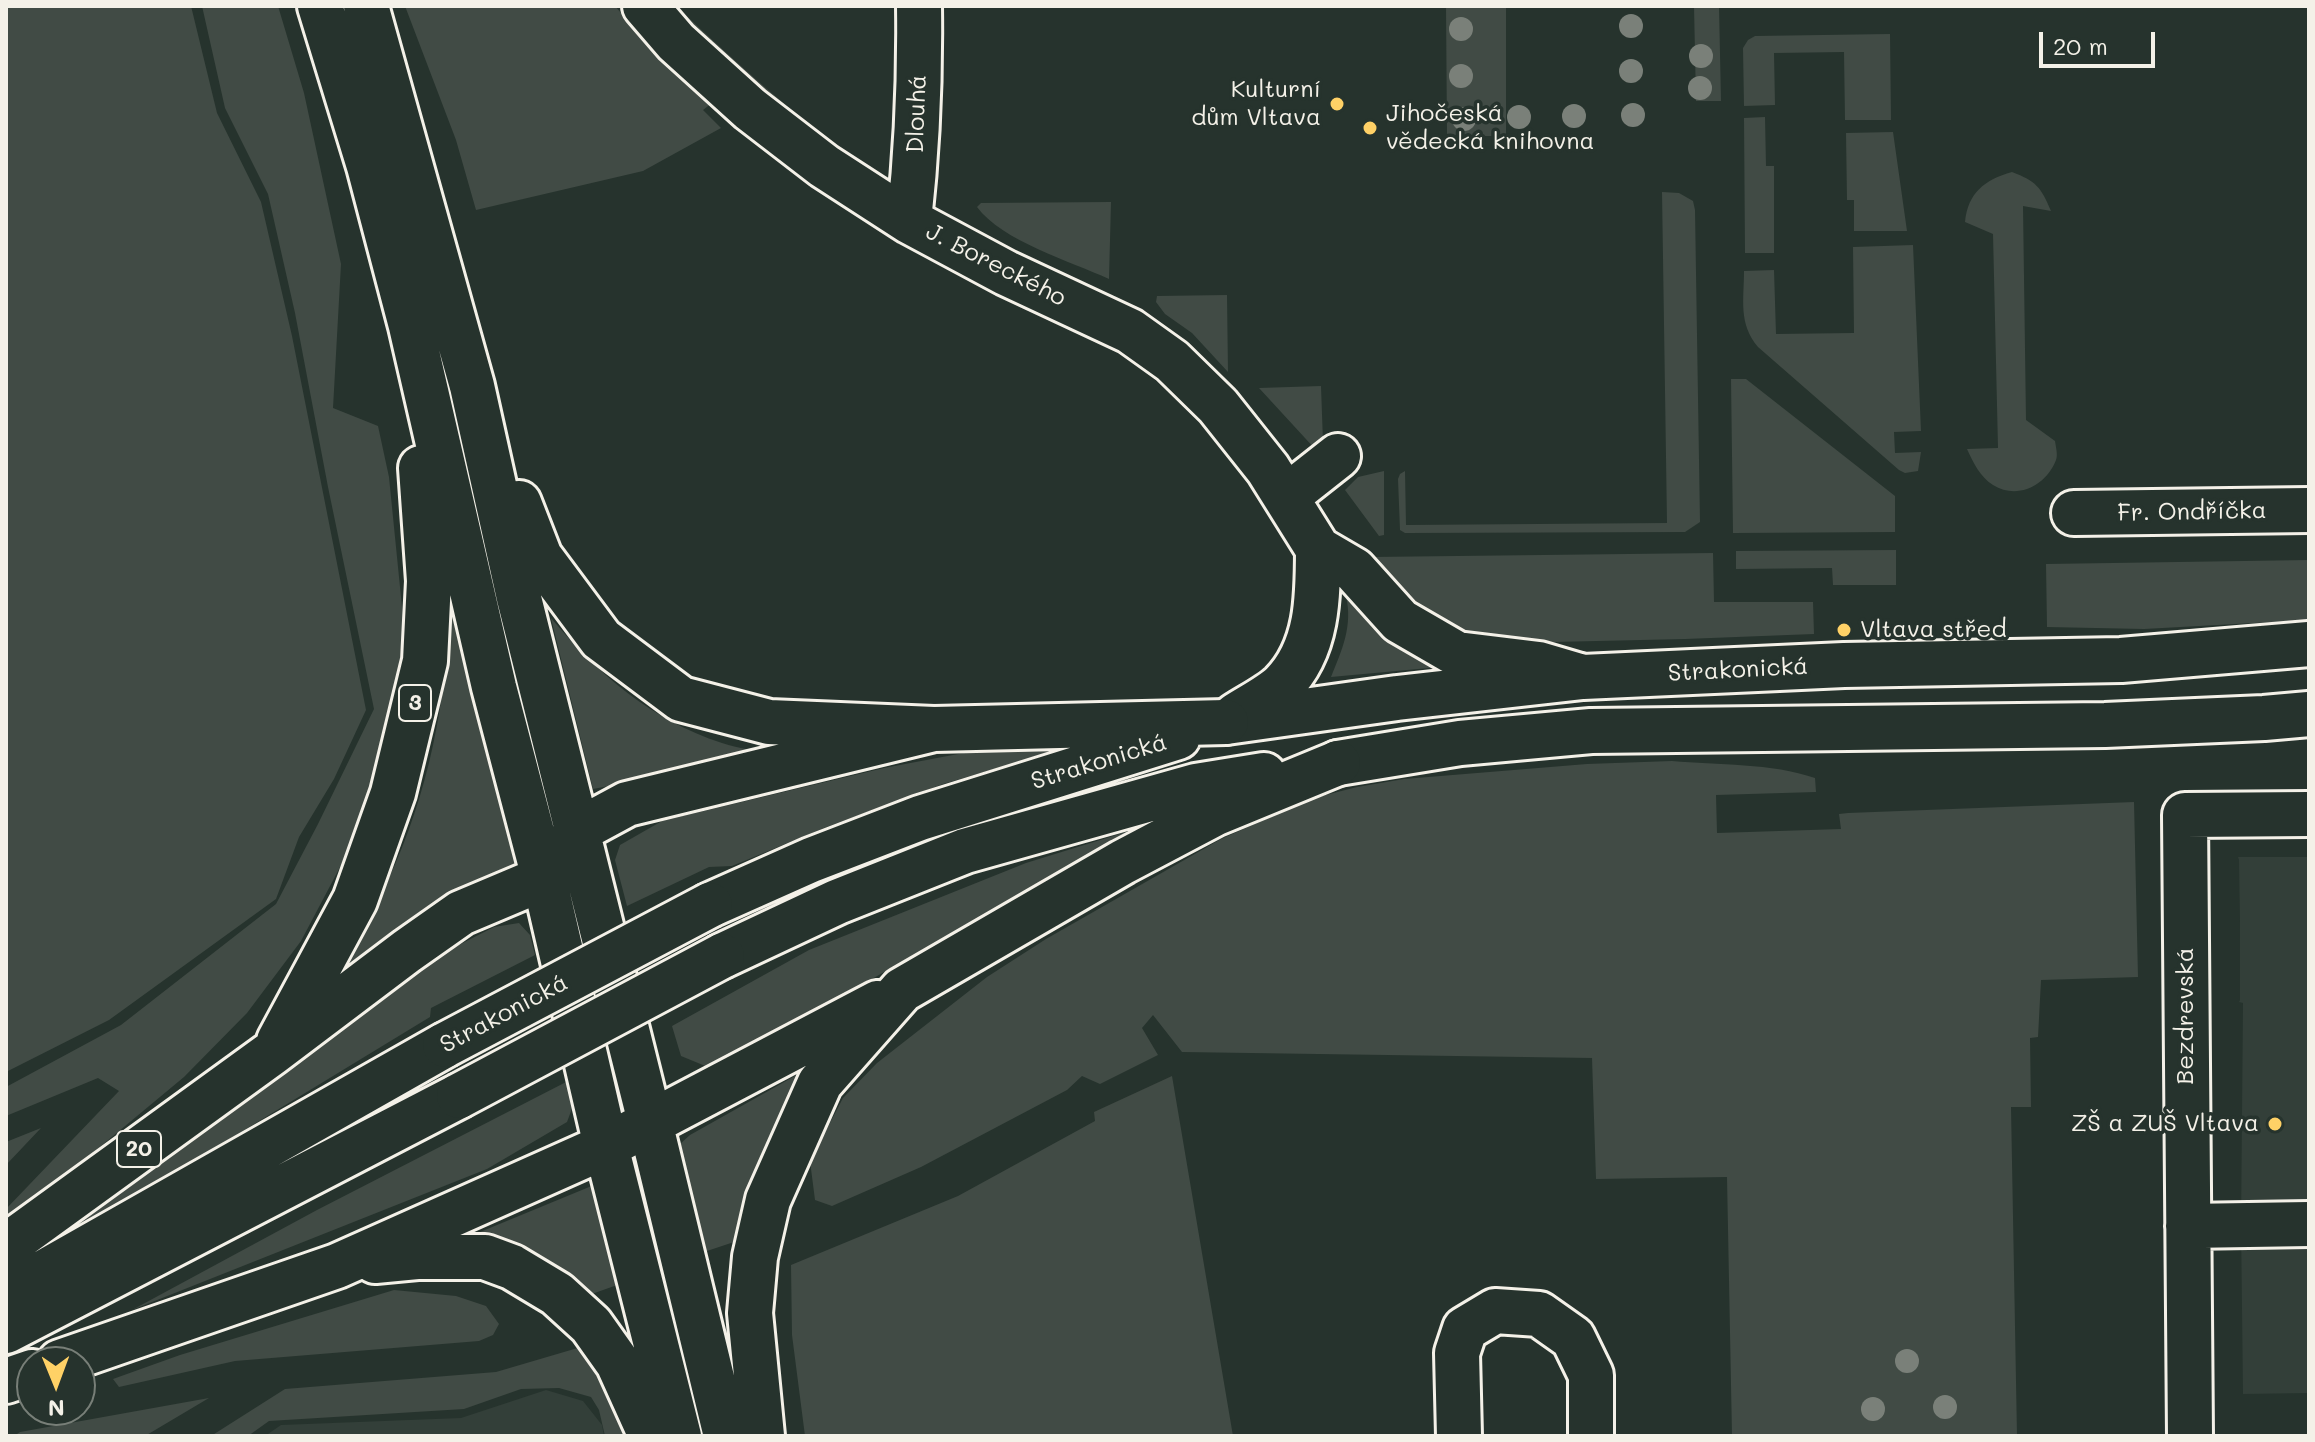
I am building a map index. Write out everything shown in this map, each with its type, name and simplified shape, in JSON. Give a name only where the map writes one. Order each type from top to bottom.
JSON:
[{"type":"main road","points":[[320,6],[369,166],[411,326],[494,687],[544,878],[606,1146],[679,1436]]},
{"type":"main road","points":[[366,6],[472,386],[519,598],[726,1436]]},
{"type":"main road","name":"J. Boreckého","points":[[645,6],[676,42],[750,109],[824,166],[909,221],[1006,273],[1130,331],[1172,361],[1218,406],[1268,469],[1318,549],[1354,570],[1400,621],[1457,654],[1539,664],[1583,677]]},
{"type":"main road","name":"Dlouhá","points":[[909,221],[915,166],[919,6]]},
{"type":"main road","name":"3","points":[[272,1053],[355,900],[393,793],[425,661],[429,581],[411,326]]},
{"type":"main road","points":[[472,386],[540,557],[601,639],[681,699],[769,722],[934,729],[1226,722],[1281,685],[1306,651],[1318,599],[1318,549]]},
{"type":"main road","points":[[1286,497],[1338,456]]},
{"type":"main road","name":"Fr. Ondříčka","points":[[2074,513],[2309,510]]},
{"type":"main road","name":"Strakonická","points":[[6,1294],[445,1045],[710,905],[811,860],[920,818],[1226,722],[1397,698],[1583,677],[1844,665],[2121,660],[2309,644]]},
{"type":"main road","name":"Strakonická","points":[[6,1331],[722,956],[837,902],[965,851],[1196,786],[1460,743],[1591,731],[2075,726],[2309,714]]},
{"type":"main road","points":[[272,1053],[461,913],[544,878],[577,831],[627,804],[934,729]]},
{"type":"main road","points":[[96,1350],[337,1266],[606,1146],[902,990],[1123,862],[1214,814],[1338,763]]},
{"type":"main road","name":"Bezdrevská","points":[[2190,1436],[2185,815],[2309,814]]},
{"type":"main road","points":[[544,878],[591,887]]},
{"type":"main road","points":[[762,1436],[750,1313],[755,1257],[768,1200],[820,1083],[902,990]]},
{"type":"main road","name":"20","points":[[6,1246],[272,1053]]},
{"type":"main road","points":[[2188,1226],[2309,1224]]},
{"type":"main road","points":[[337,1266],[417,1257],[485,1257],[512,1267],[557,1294],[591,1325],[618,1363],[651,1436]]},
{"type":"main road","points":[[1459,1436],[1457,1353],[1465,1329],[1495,1311],[1539,1314],[1573,1338],[1591,1375],[1591,1436]]},
{"type":"shaded area","points":[[6,6],[191,6],[217,113],[261,202],[292,336],[366,710],[334,779],[299,837],[276,899],[109,1020],[6,1072]]},
{"type":"shaded area","points":[[202,6],[278,6],[304,93],[341,264],[333,408],[378,426],[389,477],[404,627],[390,735],[367,816],[301,941],[247,1013],[184,1077],[6,1225],[6,1209],[119,1091],[98,1078],[6,1116],[6,1087],[121,1025],[276,904],[374,709],[295,313],[268,194],[225,108]]},
{"type":"shaded area","points":[[405,6],[615,6],[640,35],[712,103],[703,110],[721,128],[643,171],[476,210],[456,140]]},
{"type":"shaded area","points":[[673,6],[782,102],[849,155],[842,154],[764,94]]},
{"type":"shaded area","points":[[1446,6],[1506,6],[1506,136],[1447,136]]},
{"type":"shaded area","points":[[1694,6],[1719,6],[1721,101],[1696,101]]},
{"type":"shaded area","points":[[1890,34],[1891,120],[1845,120],[1844,52],[1774,53],[1775,105],[1744,106],[1743,48],[1755,36]]},
{"type":"shaded area","points":[[1765,117],[1766,166],[1774,166],[1774,253],[1745,253],[1744,118]]},
{"type":"shaded area","points":[[1893,132],[1907,231],[1854,231],[1854,200],[1847,200],[1846,133]]},
{"type":"shaded area","points":[[2012,172],[2037,186],[2051,211],[2023,206],[2026,420],[2055,441],[2057,456],[2045,477],[2021,491],[2002,489],[1984,478],[1967,449],[1998,448],[1993,234],[1965,222],[1970,203],[1979,189],[1993,179]]},
{"type":"shaded area","points":[[1662,192],[1679,193],[1693,201],[1695,210],[1700,522],[1685,532],[1405,533],[1400,530],[1398,479],[1405,471],[1406,525],[1667,523]]},
{"type":"shaded area","points":[[1111,202],[1109,279],[1019,240],[988,219],[977,207],[981,203]]},
{"type":"shaded area","points":[[1913,245],[1921,431],[1894,432],[1895,453],[1921,452],[1918,471],[1905,473],[1758,347],[1745,320],[1744,271],[1774,270],[1776,334],[1854,333],[1853,247]]},
{"type":"shaded area","points":[[1227,295],[1228,372],[1192,333],[1165,314],[1156,302],[1157,296]]},
{"type":"shaded area","points":[[1731,379],[1746,379],[1895,496],[1895,532],[1733,533]]},
{"type":"shaded area","points":[[1321,386],[1323,442],[1316,450],[1259,388]]},
{"type":"shaded area","points":[[1384,471],[1384,535],[1379,536],[1345,490],[1358,477]]},
{"type":"shaded area","points":[[1896,550],[1896,585],[1833,585],[1832,568],[1736,569],[1736,551]]},
{"type":"shaded area","points":[[1713,553],[1714,602],[1813,602],[1814,634],[1553,642],[1466,636],[1426,619],[1371,557]]},
{"type":"shaded area","points":[[2309,560],[2309,620],[2144,629],[2047,627],[2046,564]]},
{"type":"shaded area","points":[[1350,593],[1440,667],[1331,677],[1345,638],[1348,618],[1346,596]]},
{"type":"shaded area","points":[[454,601],[521,867],[333,988],[338,972],[388,880],[414,815],[433,746],[444,677],[449,607]]},
{"type":"shaded area","points":[[551,618],[607,677],[672,722],[722,743],[777,754],[593,789]]},
{"type":"shaded area","points":[[1104,737],[943,784],[732,866],[709,867],[627,906],[615,860],[620,845],[662,821],[884,768],[1006,745]]},
{"type":"shaded area","points":[[1672,761],[1763,767],[1815,778],[1816,792],[1716,795],[1717,833],[1841,829],[1839,814],[1848,813],[2134,802],[2138,977],[2041,980],[2038,1037],[2030,1038],[2031,1107],[2011,1107],[2017,1436],[1732,1436],[1727,1177],[1596,1179],[1592,1058],[1182,1052],[1153,1015],[1142,1028],[1158,1055],[1100,1084],[1082,1076],[1067,1090],[921,1167],[832,1206],[815,1200],[810,1161],[843,1098],[877,1063],[987,977],[1046,939],[1221,839],[1314,798],[1357,787],[1404,779],[1587,764]]},
{"type":"shaded area","points":[[1168,819],[996,909],[715,1070],[681,1056],[672,1026],[809,950],[1026,863]]},
{"type":"shaded area","name":"ZŠ a ZUŠ Vltava","points":[[2238,857],[2309,857],[2309,1393],[2243,1394],[2243,1003],[2239,1002]]},
{"type":"shaded area","points":[[519,923],[530,935],[535,955],[431,1008],[430,1017],[57,1244],[121,1188],[451,949],[494,927]]},
{"type":"shaded area","points":[[818,1063],[743,1239],[704,1252],[680,1144],[690,1135]]},
{"type":"shaded area","points":[[1172,1076],[1233,1436],[805,1436],[792,1335],[791,1265],[958,1196],[1095,1121],[1094,1112]]},
{"type":"shaded area","points":[[570,1080],[577,1095],[567,1122],[487,1169],[132,1310],[317,1210]]},
{"type":"shaded area","points":[[41,1128],[6,1165],[6,1142]]},
{"type":"shaded area","points":[[594,1185],[620,1284],[589,1295],[451,1244]]},
{"type":"shaded area","points":[[394,1290],[456,1296],[486,1306],[499,1324],[493,1335],[479,1341],[235,1361],[119,1387],[113,1379],[180,1355]]},
{"type":"shaded area","points":[[581,1347],[605,1382],[626,1436],[605,1436],[599,1410],[591,1397],[559,1388],[521,1389],[464,1409],[269,1421],[248,1436],[211,1436],[285,1389],[496,1372]]},
{"type":"shaded area","points":[[546,1390],[583,1401],[602,1425],[604,1436],[265,1436],[281,1425],[461,1418]]},
{"type":"shaded area","points":[[209,1398],[145,1436],[14,1436],[53,1426],[96,1426],[96,1418]]},
{"type":"place","name":"Kulturní dům Vltava","points":[[1337,104]]},
{"type":"place","name":"Jihočeská vědecká knihovna","points":[[1370,128]]},
{"type":"place","name":"Vltava střed","points":[[1844,630]]},
{"type":"place","name":"ZŠ a ZUŠ Vltava","points":[[2275,1124]]}]
